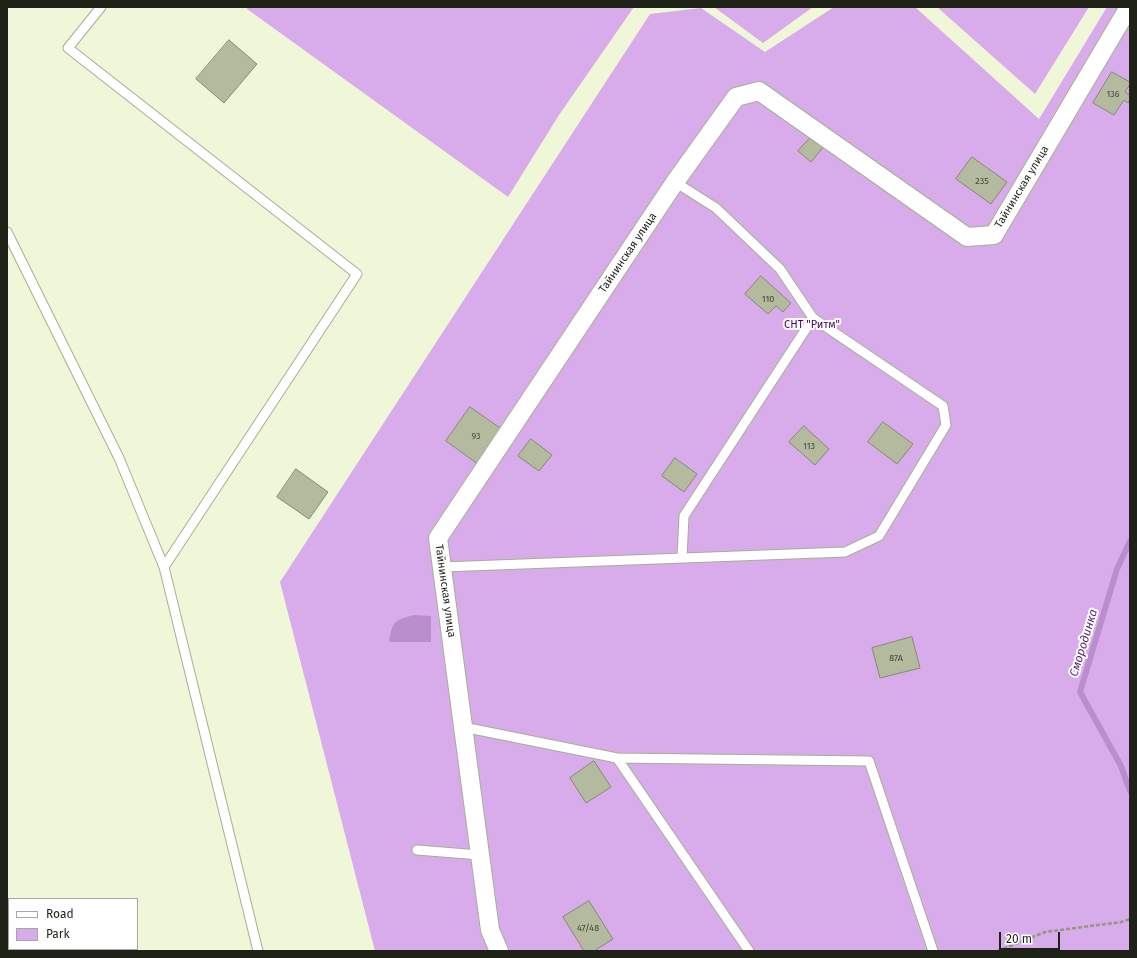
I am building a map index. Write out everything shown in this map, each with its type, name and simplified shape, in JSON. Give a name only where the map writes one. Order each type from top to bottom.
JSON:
[{"type":"street","name":"Тайнинская улица","points":[[499,951],[490,930],[438,538],[675,182],[736,97],[759,91],[967,237],[994,235],[1129,7]]},
{"type":"lane","points":[[101,7],[68,48],[356,274],[164,567]]},
{"type":"lane","points":[[442,567],[845,552],[879,536],[946,425],[943,406],[813,318],[780,269],[716,208],[675,182]]},
{"type":"lane","points":[[7,232],[119,458],[164,567],[258,951]]},
{"type":"lane","points":[[682,558],[684,516],[813,318]]},
{"type":"lane","points":[[463,727],[617,758],[869,760],[932,951]]},
{"type":"lane","points":[[617,758],[749,951]]},
{"type":"lane","points":[[417,850],[480,855]]},
{"type":"path","points":[[998,951],[1045,932],[1130,920]]},
{"type":"green space","points":[[248,7],[634,7],[559,115],[508,197],[247,9]]},
{"type":"green space","points":[[714,7],[813,7],[763,43]]},
{"type":"green space","name":"СНТ \"Ритм\"","points":[[834,7],[915,7],[1039,119],[1107,7],[1130,7],[1130,951],[375,951],[280,582],[650,14],[701,8],[765,52]]},
{"type":"green space","points":[[937,7],[1089,7],[1035,94]]},
{"type":"shaded area","points":[[414,615],[431,616],[431,642],[389,642],[391,630],[395,623],[398,620]]},
{"type":"building","points":[[229,40],[257,64],[224,103],[196,79]]},
{"type":"building","points":[[1112,72],[1130,82],[1125,92],[1130,95],[1130,100],[1128,103],[1124,100],[1114,115],[1093,103]]},
{"type":"building","points":[[813,135],[825,145],[811,162],[798,151]]},
{"type":"building","points":[[972,157],[1007,182],[991,204],[956,179]]},
{"type":"building","points":[[761,276],[791,303],[783,312],[776,306],[768,314],[745,294]]},
{"type":"building","points":[[470,407],[506,432],[482,467],[446,441]]},
{"type":"building","points":[[883,422],[913,444],[897,464],[868,442]]},
{"type":"building","points":[[804,426],[829,449],[815,465],[789,442]]},
{"type":"building","points":[[531,439],[552,455],[539,471],[518,456]]},
{"type":"building","points":[[675,458],[697,474],[684,492],[662,476]]},
{"type":"building","points":[[296,469],[328,492],[309,519],[277,497]]},
{"type":"building","points":[[912,637],[920,668],[880,678],[872,648]]},
{"type":"building","points":[[594,761],[611,787],[586,803],[570,778]]},
{"type":"building","points":[[589,901],[613,939],[594,951],[584,951],[563,917]]},
{"type":"waterway","name":"Смородинка","points":[[1130,541],[1117,569],[1080,692],[1121,766],[1130,791]]}]
